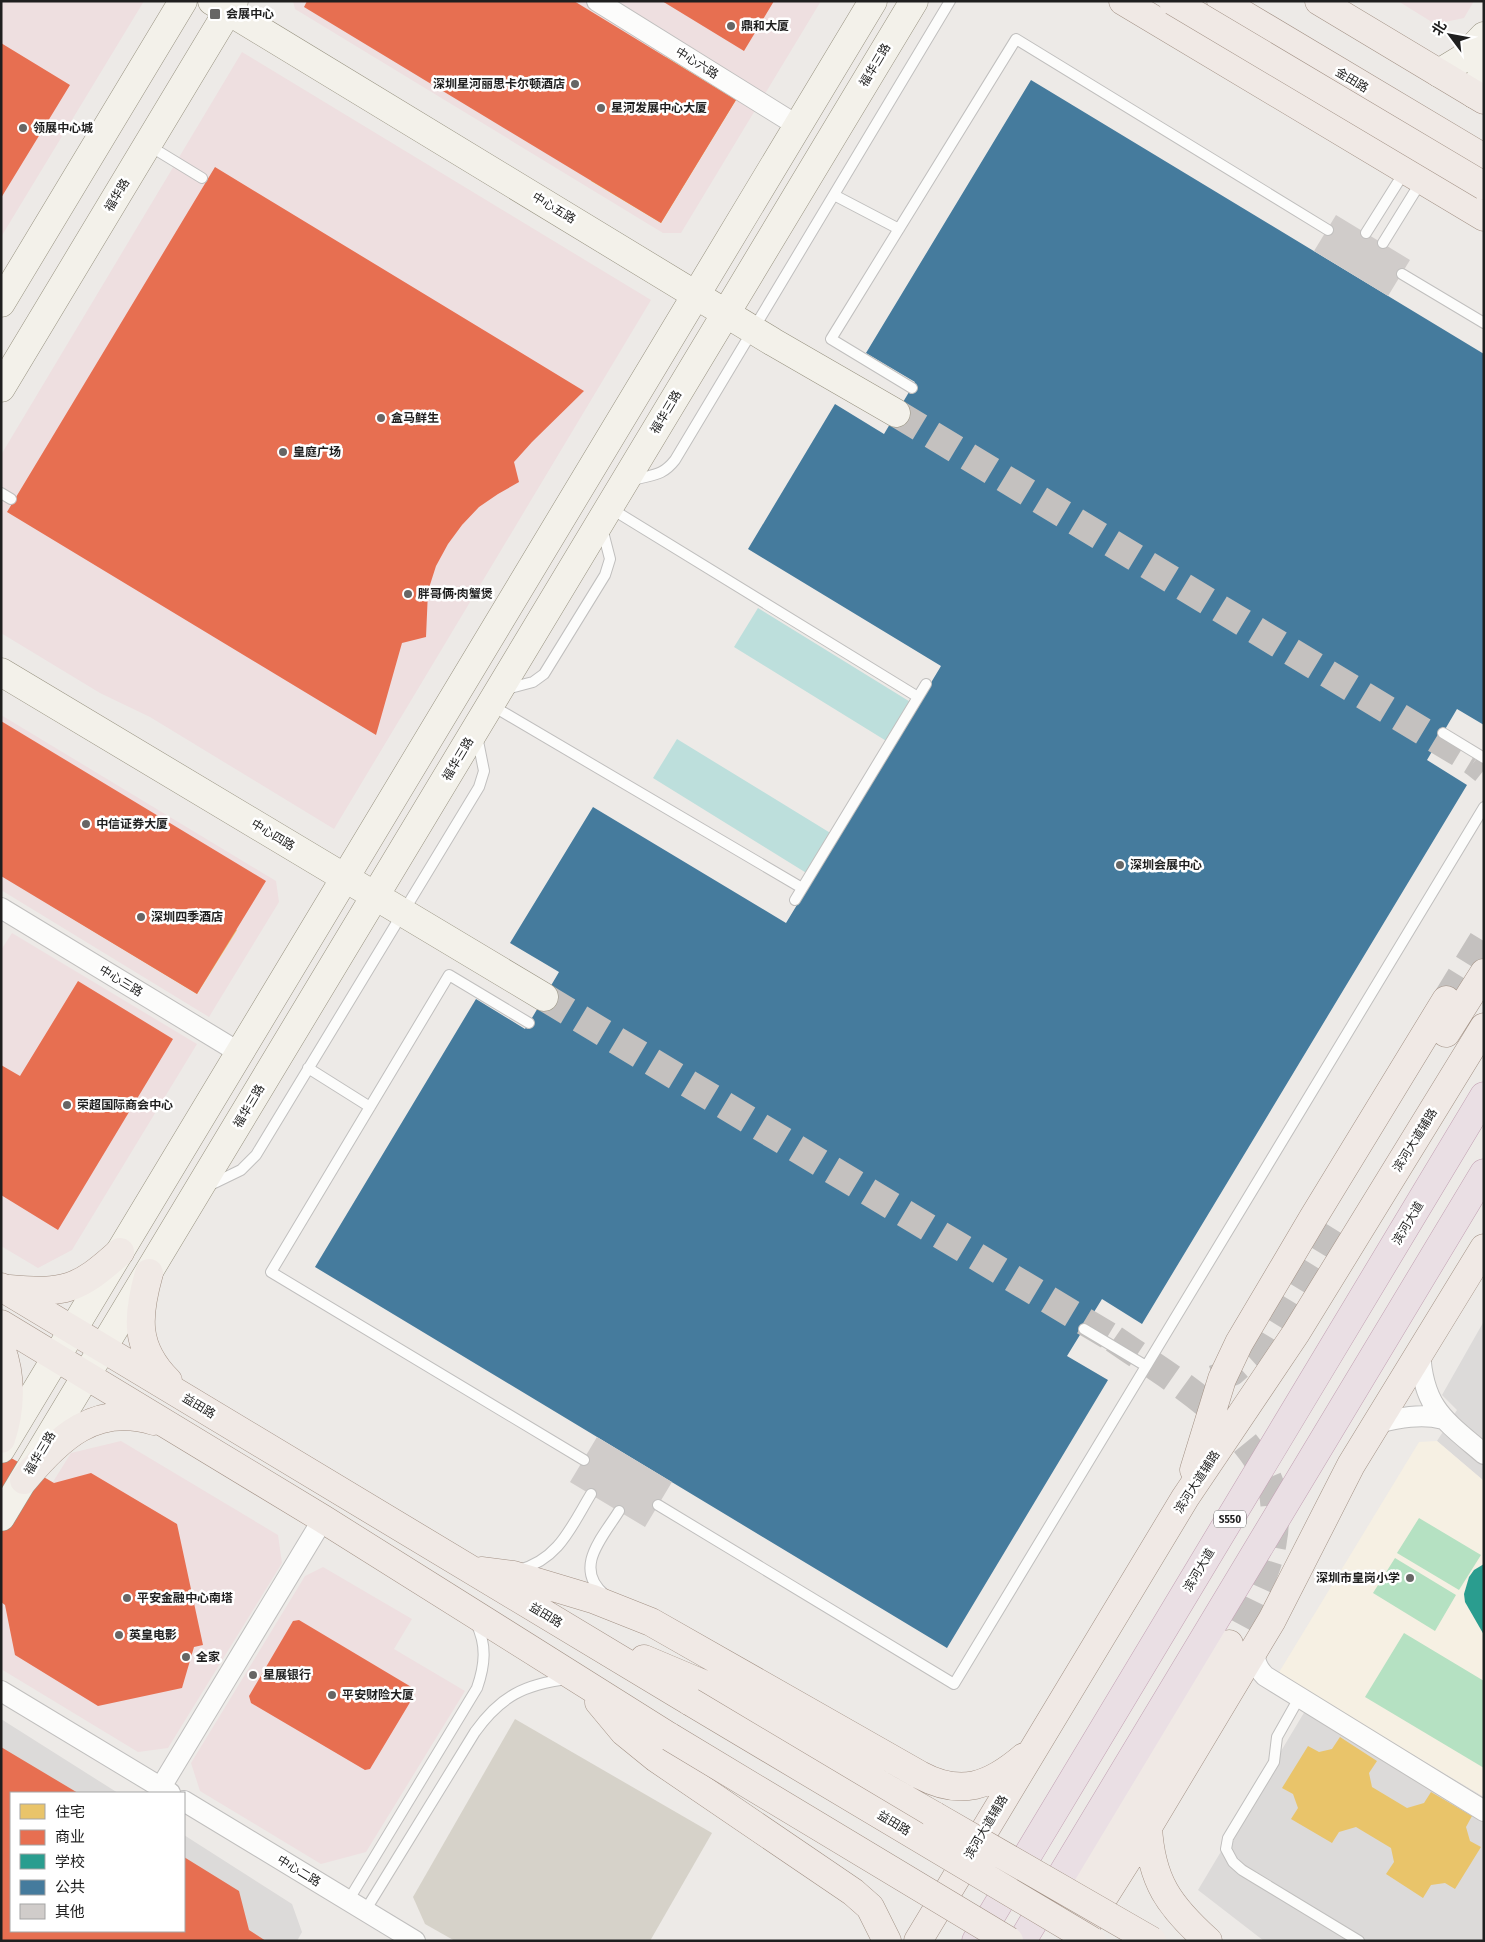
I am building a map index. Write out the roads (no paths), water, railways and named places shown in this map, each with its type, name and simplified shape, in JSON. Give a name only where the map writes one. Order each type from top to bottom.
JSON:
[{"type":"highway","name":"滨河大道","points":[[976,1941],[1484,1096]]},
{"type":"highway","points":[[1022,1941],[1484,1173]]},
{"type":"main road","points":[[1123,1],[1484,217]]},
{"type":"main road","points":[[1173,1],[1484,186]]},
{"type":"main road","name":"金田路","points":[[1221,1],[1484,158]]},
{"type":"main road","points":[[1319,1],[1480,97]]},
{"type":"main road","points":[[1414,175],[1435,180],[1484,166]]},
{"type":"main road","points":[[1330,1226],[1456,1016],[1484,973]]},
{"type":"main road","points":[[1185,1498],[1222,1379],[1239,1343],[1446,1000]]},
{"type":"main road","name":"滨河大道辅路","points":[[918,1941],[1185,1498],[1296,1333],[1484,1027]]},
{"type":"main road","points":[[1076,1941],[1148,1827],[1258,1644],[1351,1465],[1484,1248]]},
{"type":"main road","points":[[3,1288],[39,1292],[72,1286],[95,1274],[120,1252]]},
{"type":"main road","points":[[149,1273],[141,1300],[140,1321],[142,1338],[150,1359],[166,1379],[190,1400]]},
{"type":"main road","name":"益田路","points":[[3,1288],[595,1645],[699,1694],[1092,1941]]},
{"type":"main road","points":[[1,1324],[323,1519],[670,1737],[1009,1941]]},
{"type":"main road","points":[[1,1348],[7,1370],[9,1392],[6,1425],[1,1439]]},
{"type":"main road","points":[[24,1480],[44,1456],[63,1438],[84,1425],[110,1416],[139,1416],[171,1426]]},
{"type":"main road","points":[[469,1569],[518,1576],[593,1599],[651,1622],[938,1784],[960,1787],[980,1785],[1004,1773],[1034,1748]]},
{"type":"main road","points":[[1062,1941],[1099,1858],[1229,1644]]},
{"type":"main road","points":[[581,1681],[611,1718],[640,1745],[853,1892],[870,1907],[887,1941]]},
{"type":"main road","points":[[699,1694],[1152,1941]]},
{"type":"main road","points":[[1148,1827],[1149,1849],[1162,1890],[1176,1909],[1208,1941]]},
{"type":"street","points":[[1,303],[183,1]]},
{"type":"street","name":"中心六路","points":[[597,1],[798,126]]},
{"type":"street","points":[[1,1449],[873,1]]},
{"type":"street","name":"福华三路","points":[[1,1517],[914,1]]},
{"type":"street","name":"中心五路","points":[[225,4],[753,330],[896,413]]},
{"type":"street","name":"福华路","points":[[1,388],[148,145],[225,4]]},
{"type":"street","points":[[1439,73],[1462,59],[1484,36]]},
{"type":"street","points":[[1480,97],[1484,69]]},
{"type":"street","name":"中心四路","points":[[1,672],[544,997]]},
{"type":"street","name":"中心三路","points":[[1,909],[240,1053]]},
{"type":"street","points":[[1420,1352],[1422,1376],[1436,1411],[1484,1454]]},
{"type":"street","points":[[1377,1423],[1421,1416],[1443,1419]]},
{"type":"street","points":[[1,1691],[166,1790],[323,1519]]},
{"type":"street","points":[[1258,1644],[1255,1655],[1257,1666],[1272,1681]]},
{"type":"street","points":[[1232,1686],[1239,1681],[1256,1676],[1264,1677],[1484,1811]]},
{"type":"street","name":"中心二路","points":[[185,1802],[415,1941]]},
{"type":"lane","points":[[918,697],[611,505],[630,481],[661,474],[668,469],[950,1]]},
{"type":"lane","points":[[912,388],[831,339],[1016,39],[1328,230]]},
{"type":"lane","points":[[148,145],[202,178]]},
{"type":"lane","points":[[1366,233],[1414,175]]},
{"type":"lane","points":[[1383,243],[1414,175]]},
{"type":"lane","points":[[834,195],[899,229]]},
{"type":"lane","points":[[1402,274],[1484,324]]},
{"type":"lane","points":[[795,900],[926,684]]},
{"type":"lane","points":[[193,1200],[206,1187],[241,1170],[251,1161],[403,912],[482,779],[483,763],[476,738],[488,709],[802,888]]},
{"type":"lane","points":[[1443,733],[1484,758]]},
{"type":"lane","points":[[658,1505],[954,1684],[1484,807]]},
{"type":"lane","points":[[529,1023],[450,975],[271,1272],[584,1460]]},
{"type":"lane","points":[[308,1068],[370,1107]]},
{"type":"lane","points":[[1084,1329],[1146,1366]]},
{"type":"lane","points":[[497,1572],[518,1570],[534,1565],[555,1551],[591,1494]]},
{"type":"lane","points":[[619,1511],[594,1552],[590,1564],[591,1577],[604,1594],[651,1622]]},
{"type":"lane","points":[[348,1901],[477,1688],[483,1670],[484,1655],[479,1630],[469,1611]]},
{"type":"lane","points":[[365,1911],[486,1716],[509,1696],[523,1689],[556,1680],[581,1681]]},
{"type":"lane","points":[[1299,1698],[1277,1737],[1274,1762],[1228,1838],[1226,1849],[1233,1862],[1242,1870],[1359,1941]]},
{"type":"water","points":[[758,608],[912,703],[888,742],[734,647]]},
{"type":"water","points":[[677,739],[832,834],[808,874],[653,778]]},
{"type":"tunnel","points":[[896,413],[1474,762]]},
{"type":"tunnel","points":[[1474,762],[1484,770]]},
{"type":"tunnel","points":[[1446,1000],[1484,938]]},
{"type":"tunnel","points":[[544,997],[1114,1339]]},
{"type":"tunnel","points":[[1214,1379],[1232,1372],[1251,1355],[1330,1226]]},
{"type":"tunnel","points":[[1114,1339],[1187,1389],[1221,1418],[1251,1451],[1262,1467],[1272,1490],[1275,1519],[1271,1553],[1255,1594],[1229,1644]]},
{"type":"place","name":"会展中心","points":[[215,14]]},
{"type":"place","name":"鼎和大厦","points":[[731,26]]},
{"type":"place","name":"深圳星河丽思卡尔顿酒店","points":[[575,84]]},
{"type":"place","name":"星河发展中心大厦","points":[[601,108]]},
{"type":"place","name":"领展中心城","points":[[23,128]]},
{"type":"place","name":"盒马鲜生","points":[[381,418]]},
{"type":"place","name":"皇庭广场","points":[[283,452]]},
{"type":"place","name":"胖哥俩·肉蟹煲","points":[[408,594]]},
{"type":"place","name":"中信证券大厦","points":[[86,824]]},
{"type":"place","name":"深圳会展中心","points":[[1120,865]]},
{"type":"place","name":"深圳四季酒店","points":[[141,917]]},
{"type":"place","name":"荣超国际商会中心","points":[[67,1105]]},
{"type":"place","name":"深圳市皇岗小学","points":[[1410,1578]]},
{"type":"place","name":"平安金融中心南塔","points":[[127,1598]]},
{"type":"place","name":"英皇电影","points":[[119,1635]]},
{"type":"place","name":"全家","points":[[186,1657]]},
{"type":"place","name":"星展银行","points":[[253,1675]]},
{"type":"place","name":"平安财险大厦","points":[[332,1695]]}]
